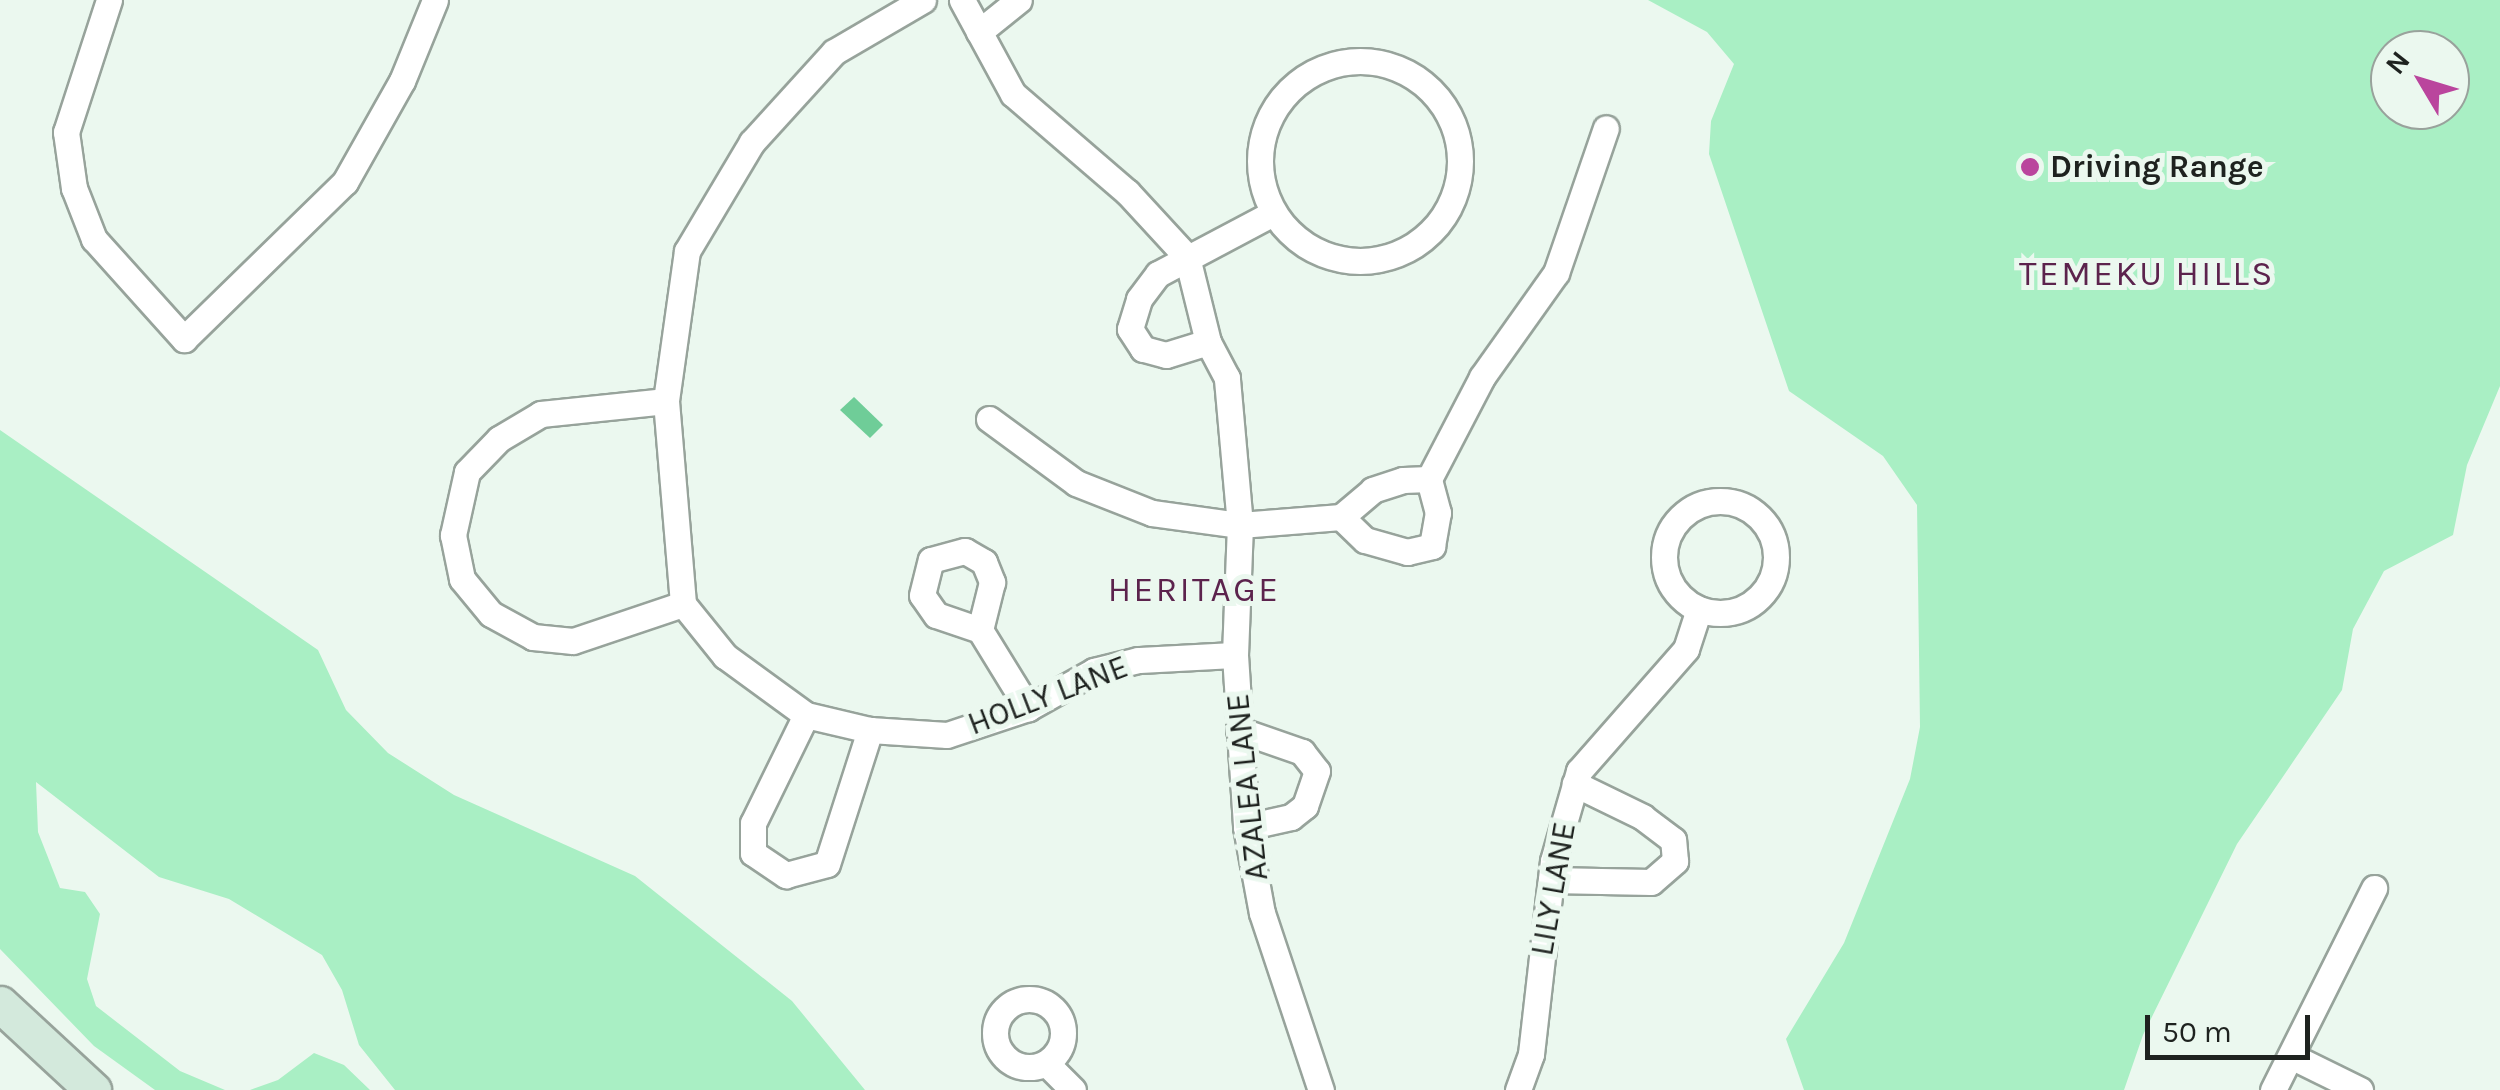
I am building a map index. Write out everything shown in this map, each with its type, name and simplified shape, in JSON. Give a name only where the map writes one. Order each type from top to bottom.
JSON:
[{"type":"main road","points":[[0,1004],[93,1090]]},
{"type":"street","points":[[108,0],[66,132],[74,188],[94,239],[184,339],[346,182],[402,81],[435,0]]},
{"type":"street","points":[[666,401],[541,414],[499,440],[466,472],[453,535],[462,579],[490,614],[533,637],[573,641],[683,604],[666,401],[687,251],[752,142],[834,52],[923,0]]},
{"type":"street","points":[[962,0],[1013,94],[1128,192],[1188,258],[1208,342],[1226,378],[1240,525],[1236,655]]},
{"type":"street","points":[[979,32],[1019,0]]},
{"type":"street","points":[[1350,61],[1383,63],[1414,76],[1438,98],[1454,126],[1460,159],[1456,192],[1441,221],[1417,244],[1387,258],[1354,262],[1322,255],[1294,238],[1273,212],[1261,181],[1260,148],[1270,116],[1291,89],[1318,70],[1350,61]]},
{"type":"street","points":[[1341,517],[1382,547],[1407,552],[1432,546],[1438,513],[1429,479],[1482,377],[1556,273],[1606,128]]},
{"type":"street","points":[[1208,342],[1166,355],[1143,350],[1130,329],[1139,299],[1158,274],[1273,212]]},
{"type":"street","points":[[989,419],[1076,482],[1152,512],[1240,525],[1341,517],[1373,490],[1429,479]]},
{"type":"street","points":[[1705,502],[1742,504],[1770,530],[1776,549],[1768,586],[1738,610],[1699,609],[1672,587],[1666,571],[1668,536],[1689,509],[1705,502]]},
{"type":"street","name":"HOLLY LANE","points":[[683,604],[725,656],[806,714],[870,730],[947,735],[1028,708],[1094,672],[1138,660],[1236,655]]},
{"type":"street","name":"LILY LANE","points":[[1518,1090],[1531,1054],[1551,880],[1576,784],[1604,740],[1686,649],[1699,609]]},
{"type":"street","points":[[980,630],[1028,708]]},
{"type":"street","name":"AZALEA LANE","points":[[1236,655],[1246,828],[1262,913],[1321,1090]]},
{"type":"street","points":[[806,714],[753,822],[753,853],[786,875],[827,864],[870,730]]},
{"type":"street","points":[[1238,730],[1302,752],[1316,771],[1305,806],[1291,817],[1246,828]]},
{"type":"street","points":[[1551,880],[1651,882],[1675,861],[1673,840],[1643,817],[1576,784]]},
{"type":"street","points":[[2273,1090],[2374,888]]},
{"type":"street","points":[[2291,1056],[2360,1090]]},
{"type":"street","points":[[1046,1062],[1073,1090]]},
{"type":"shaded area","points":[[1648,0],[2500,0],[2500,386],[2467,465],[2453,535],[2384,571],[2353,629],[2342,690],[2237,844],[2143,1035],[2124,1090],[1804,1090],[1786,1039],[1844,943],[1910,779],[1920,727],[1917,505],[1883,456],[1789,391],[1709,154],[1711,121],[1734,64],[1707,32]]},
{"type":"shaded area","points":[[854,397],[883,425],[870,438],[840,410]]},
{"type":"shaded area","points":[[0,430],[318,650],[346,710],[388,753],[454,795],[635,876],[792,1001],[865,1090],[395,1090],[359,1045],[342,990],[322,955],[229,899],[159,877],[36,782],[38,832],[60,888],[85,892],[100,914],[87,979],[96,1006],[180,1071],[225,1090],[155,1090],[94,1046],[0,949]]},
{"type":"shaded area","points":[[314,1053],[344,1065],[370,1090],[250,1090],[278,1080]]},
{"type":"place","name":"Driving Range","points":[[2030,167]]},
{"type":"district","name":"TEMEKU HILLS","points":[[2147,274]]},
{"type":"district","name":"HERITAGE","points":[[1194,590]]}]
